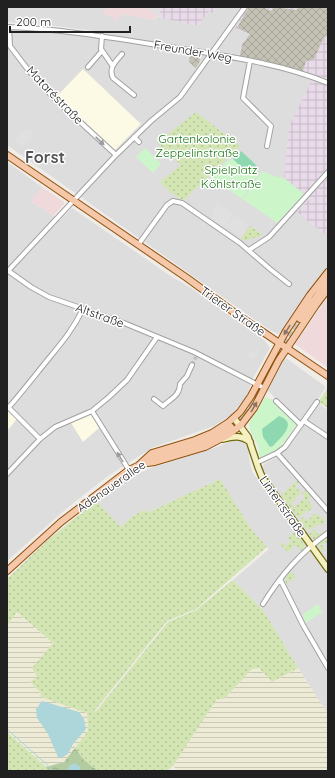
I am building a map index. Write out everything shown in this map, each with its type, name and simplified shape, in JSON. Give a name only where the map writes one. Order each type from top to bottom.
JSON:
[{"type":"main road","name":"Trierer Straße","points":[[7,155],[328,376]]},
{"type":"main road","points":[[140,464],[152,453],[204,436],[221,428],[234,418],[247,404],[279,343],[310,295],[328,272]]},
{"type":"main road","points":[[300,319],[328,281]]},
{"type":"main road","points":[[221,440],[240,425],[254,408],[279,360],[328,289]]},
{"type":"main road","name":"Lintertstraße","points":[[234,418],[250,442],[262,477],[328,569]]},
{"type":"main road","name":"Adenauerallee","points":[[7,571],[44,536],[129,470],[154,458],[208,440],[231,427]]},
{"type":"main road","points":[[140,464],[155,462],[205,447],[221,440],[238,436],[243,437],[250,442]]},
{"type":"street","points":[[7,271],[116,155],[151,121],[180,97],[213,54],[245,7]]},
{"type":"street","name":"Freunder Weg","points":[[8,27],[47,29],[102,36],[213,54],[298,72],[328,83]]},
{"type":"street","name":"Mataréstraße","points":[[8,27],[10,46],[42,85],[116,155]]},
{"type":"street","points":[[102,36],[101,49],[112,65],[113,78],[134,95]]},
{"type":"street","points":[[88,67],[102,51]]},
{"type":"street","points":[[112,65],[122,54]]},
{"type":"street","points":[[250,61],[243,98],[271,126],[267,146]]},
{"type":"street","points":[[134,137],[139,142]]},
{"type":"street","points":[[249,250],[269,236],[328,172]]},
{"type":"street","points":[[138,245],[167,205],[173,201],[182,203],[240,243],[289,284]]},
{"type":"street","name":"Altstraße","points":[[7,271],[31,288],[49,297],[124,323],[197,355],[264,388]]},
{"type":"street","points":[[40,439],[8,407],[30,383],[63,342],[76,323],[83,309]]},
{"type":"street","points":[[7,474],[40,439],[55,427],[92,411],[127,380],[157,337]]},
{"type":"street","points":[[154,399],[163,406],[168,401],[173,399],[180,390],[180,384],[187,376],[192,365]]},
{"type":"street","points":[[276,401],[301,425]]},
{"type":"street","points":[[256,463],[277,453],[289,441],[317,402]]},
{"type":"street","points":[[92,411],[129,470]]},
{"type":"street","points":[[304,421],[328,437]]},
{"type":"street","points":[[277,453],[328,511]]},
{"type":"street","points":[[263,604],[287,570],[310,545],[328,532]]},
{"type":"street","points":[[280,579],[300,620],[328,668]]},
{"type":"shaded area","points":[[7,7],[108,7],[103,13],[121,14],[154,20],[157,17],[198,26],[209,11],[212,13],[216,7],[247,7],[235,28],[249,34],[241,46],[239,56],[315,76],[310,198],[297,212],[328,237],[328,267],[282,332],[279,334],[271,331],[7,145],[7,30],[43,31],[99,38],[101,32],[48,25],[7,22]]},
{"type":"shaded area","points":[[108,7],[163,7],[154,20],[121,14],[116,20],[102,13]]},
{"type":"shaded area","points":[[145,7],[163,7],[157,16]]},
{"type":"shaded area","points":[[163,7],[216,7],[212,13],[209,11],[198,26],[157,17]]},
{"type":"shaded area","points":[[247,7],[328,7],[328,237],[297,212],[310,198],[284,178],[289,127],[314,76],[239,56],[241,46],[249,34],[235,28]]},
{"type":"shaded area","points":[[249,7],[266,7],[266,9],[271,11],[274,7],[296,10],[299,7],[328,7],[328,37],[325,35],[314,59],[306,61],[303,71],[240,56],[242,45],[250,34],[237,28]]},
{"type":"shaded area","points":[[190,55],[200,58],[196,68],[189,62]]},
{"type":"shaded area","points":[[83,69],[141,124],[115,150],[57,96]]},
{"type":"shaded area","points":[[27,129],[34,134],[23,147],[14,140]]},
{"type":"shaded area","points":[[7,162],[42,187],[32,202],[60,220],[72,208],[172,277],[191,288],[265,341],[270,348],[253,378],[244,400],[230,416],[214,426],[154,447],[108,476],[67,508],[7,561]]},
{"type":"shaded area","points":[[42,187],[64,202],[64,204],[53,216],[31,201]]},
{"type":"shaded area","points":[[217,203],[233,214],[224,227],[211,218],[214,213],[212,212],[213,209]]},
{"type":"shaded area","points":[[234,215],[249,225],[241,238],[225,227]]},
{"type":"shaded area","points":[[328,297],[328,368],[295,344]]},
{"type":"shaded area","points":[[257,349],[259,351],[254,360],[247,356],[250,351],[254,353]]},
{"type":"shaded area","points":[[286,358],[326,387],[316,402],[328,410],[328,563],[262,472],[262,467],[264,464],[277,457],[291,444],[303,426],[268,391],[278,368]]},
{"type":"shaded area","points":[[7,409],[17,419],[7,431]]},
{"type":"shaded area","points":[[91,414],[99,428],[83,442],[71,423]]},
{"type":"shaded area","points":[[236,439],[244,443],[248,448],[253,473],[328,575],[328,714],[263,610],[233,580],[269,549],[252,530],[220,479],[147,513],[146,509],[133,516],[121,527],[96,501],[132,476],[151,468],[220,446]]},
{"type":"shaded area","points":[[16,612],[53,643],[32,668],[37,678],[30,682],[40,693],[41,697],[87,713],[88,731],[64,762],[46,767],[7,732],[7,626]]},
{"type":"shaded area","points":[[252,668],[259,668],[272,682],[298,668],[328,714],[328,771],[178,771],[173,766],[217,699],[224,699]]},
{"type":"green space","name":"Gartenkolonie Zeppelinstraße","points":[[196,112],[240,146],[183,201],[170,192],[160,182],[181,165],[157,143]]},
{"type":"green space","points":[[145,148],[161,164],[153,173],[136,157]]},
{"type":"green space","points":[[241,151],[257,166],[249,175],[233,159]]},
{"type":"green space","name":"Spielplatz Köhlstraße","points":[[233,159],[249,175],[255,168],[259,173],[242,199],[210,177],[227,161]]},
{"type":"green space","points":[[262,171],[284,178],[304,194],[277,223],[243,199]]},
{"type":"green space","points":[[250,226],[263,235],[244,241],[241,238]]},
{"type":"green space","points":[[297,317],[303,320],[292,338],[288,334]]},
{"type":"green space","points":[[328,388],[328,408],[318,402]]},
{"type":"green space","points":[[256,393],[259,395],[253,407],[241,421],[239,420],[239,418]]},
{"type":"green space","points":[[265,397],[273,400],[296,423],[296,425],[277,450],[261,458],[259,456],[258,445],[250,430],[249,423]]},
{"type":"green space","points":[[279,416],[285,419],[288,426],[283,435],[273,446],[270,447],[263,437],[262,429]]},
{"type":"green space","points":[[220,479],[252,530],[267,547],[196,609],[167,621],[92,712],[97,710],[168,622],[196,610],[233,580],[263,610],[298,668],[272,682],[259,668],[252,669],[224,699],[217,699],[173,766],[167,771],[98,771],[84,760],[75,748],[88,731],[87,713],[41,697],[40,692],[30,682],[37,677],[32,668],[53,643],[17,612],[7,626],[7,579],[48,540],[96,501],[121,527],[133,516],[146,509],[147,513]]},
{"type":"green space","points":[[298,480],[300,482],[295,486],[301,493],[291,503],[295,507],[305,497],[302,493],[307,488],[312,495],[308,500],[313,507],[299,518],[281,495]]},
{"type":"green space","points":[[314,514],[318,514],[325,521],[321,525],[319,524],[310,530],[307,530],[300,520],[303,517],[307,521]]},
{"type":"green space","points":[[314,530],[319,535],[322,531],[324,533],[314,540],[309,533]]},
{"type":"green space","points":[[295,532],[305,546],[301,551],[296,545],[288,552],[280,544],[282,542],[286,546],[291,541],[288,538]]},
{"type":"green space","points":[[325,537],[328,544],[326,542],[322,545],[325,550],[323,552],[316,543]]},
{"type":"green space","points":[[291,571],[296,577],[286,584],[286,577]]},
{"type":"green space","points":[[318,604],[322,612],[306,623],[302,615]]},
{"type":"green space","points":[[7,732],[46,767],[48,771],[7,771]]},
{"type":"green space","points":[[75,748],[84,760],[98,771],[48,771],[46,767],[64,762]]},
{"type":"water","points":[[42,701],[79,712],[84,719],[86,729],[73,744],[68,754],[61,758],[58,757],[48,734],[37,718],[36,709]]},
{"type":"water","points":[[75,763],[80,767],[81,771],[66,771],[70,765]]},
{"type":"waterway","points":[[7,729],[54,771]]},
{"type":"tunnel","points":[[231,427],[246,412],[278,354],[300,319]]},
{"type":"tunnel","points":[[192,365],[196,357]]},
{"type":"district","name":"Forst","points":[[45,157]]}]
